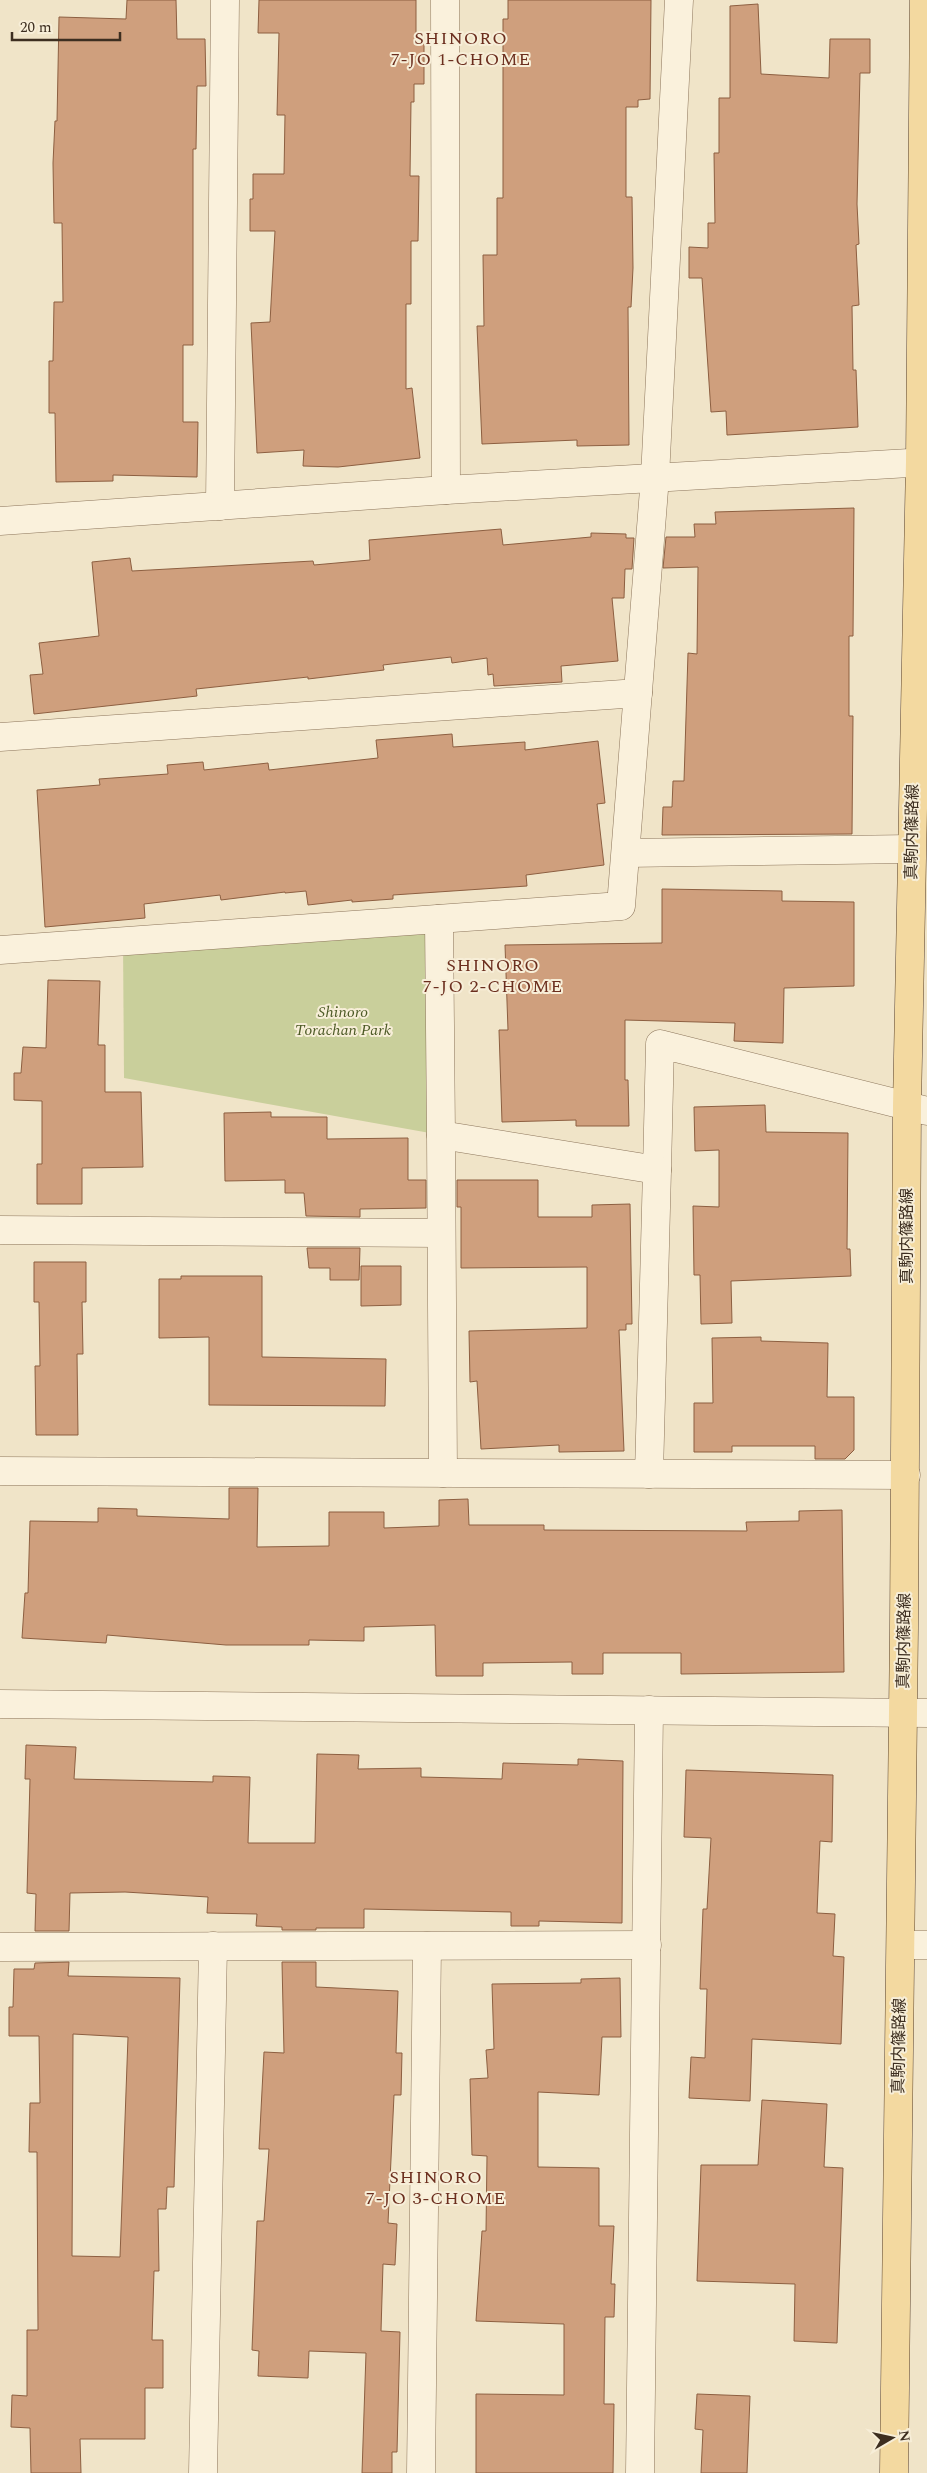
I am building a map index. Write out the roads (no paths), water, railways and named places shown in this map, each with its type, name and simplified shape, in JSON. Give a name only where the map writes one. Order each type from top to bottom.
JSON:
[{"type":"main road","name":"真駒内篠路線","points":[[894,2473],[914,1945],[915,1713],[906,1475],[917,1108],[911,849],[923,462],[924,0]]},
{"type":"street","points":[[220,506],[226,0]]},
{"type":"street","points":[[445,0],[446,490]]},
{"type":"street","points":[[0,950],[621,906],[655,477],[679,0]]},
{"type":"street","points":[[0,522],[446,490],[923,462]]},
{"type":"street","points":[[0,737],[638,693]]},
{"type":"street","points":[[626,853],[911,849]]},
{"type":"street","points":[[439,918],[443,1473]]},
{"type":"street","points":[[649,1474],[660,1044],[917,1108]]},
{"type":"street","points":[[441,1135],[656,1170]]},
{"type":"street","points":[[0,1230],[441,1233]]},
{"type":"street","points":[[0,1471],[906,1475]]},
{"type":"street","points":[[0,1704],[915,1713]]},
{"type":"street","points":[[640,2473],[650,1710]]},
{"type":"street","points":[[0,1947],[647,1945]]},
{"type":"street","points":[[203,2473],[213,1946]]},
{"type":"street","points":[[420,2473],[427,1946]]},
{"type":"district","name":"SHINORO 7-JO 1-CHOME","points":[[461,48]]},
{"type":"district","name":"SHINORO 7-JO 2-CHOME","points":[[493,975]]},
{"type":"district","name":"SHINORO 7-JO 3-CHOME","points":[[436,2187]]},
{"type":"park label","name":"Shinoro Torachan Park","points":[[343,1021]]}]
